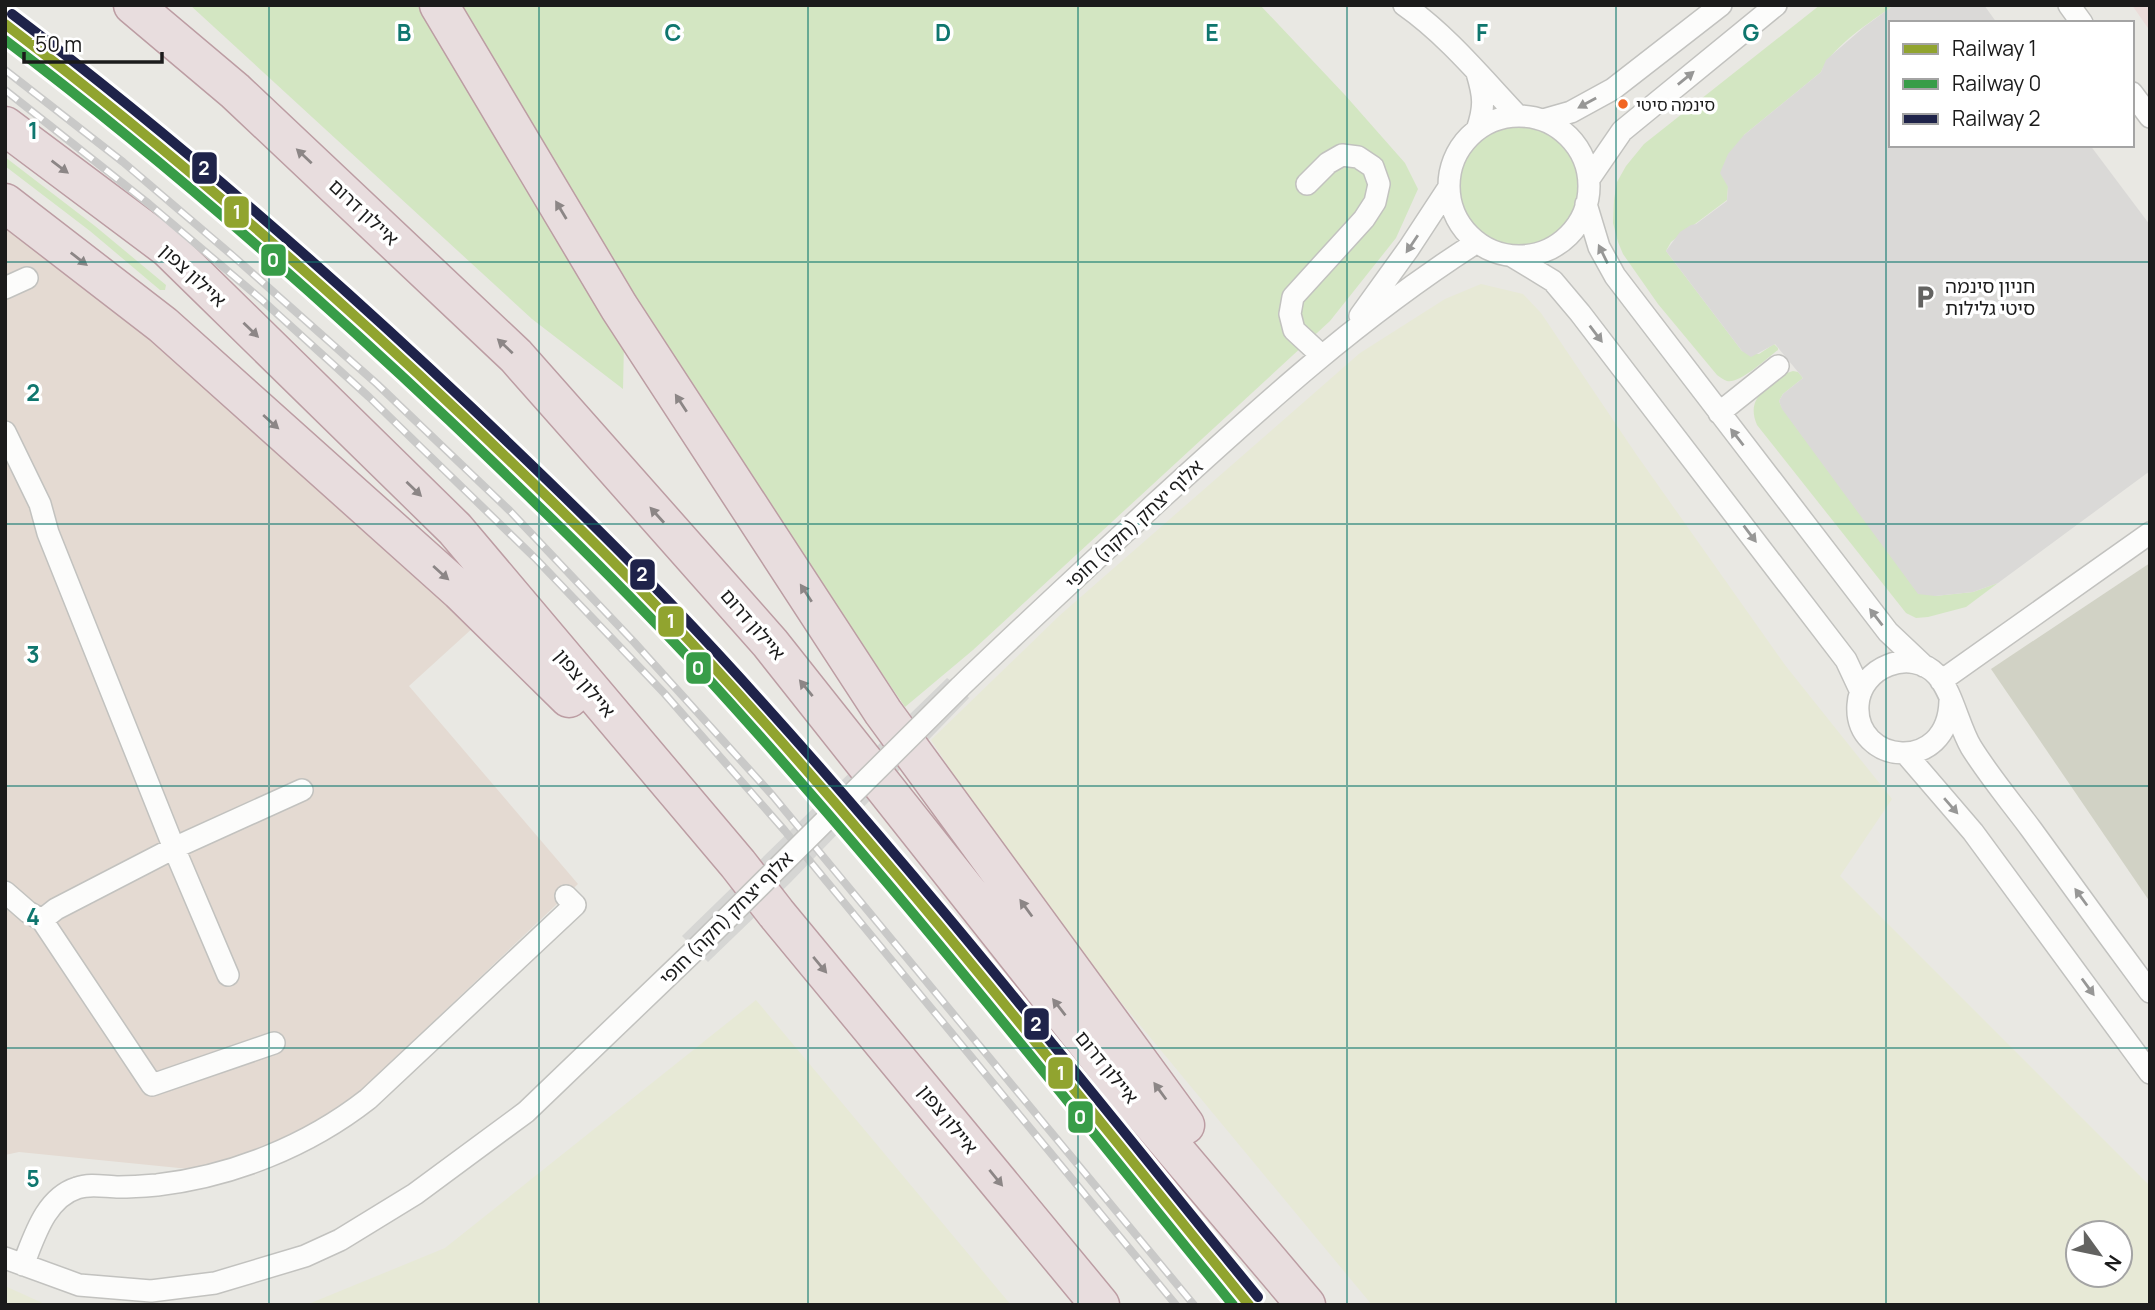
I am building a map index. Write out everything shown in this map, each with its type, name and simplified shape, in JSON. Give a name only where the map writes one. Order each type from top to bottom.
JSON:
[{"type":"highway","name":"איילון דרום","points":[[133,5],[235,91],[516,356],[770,643],[1129,1096],[1306,1305]]},
{"type":"highway","points":[[439,5],[619,307],[883,712],[1316,1305]]},
{"type":"highway","name":"איילון צפון","points":[[5,126],[168,248],[455,529],[738,864],[1100,1305]]},
{"type":"highway","points":[[5,203],[163,325],[460,591],[738,864]]},
{"type":"street","points":[[1543,120],[1571,112],[1614,89],[1721,5]]},
{"type":"street","points":[[1589,179],[1622,131],[1776,5]]},
{"type":"street","points":[[2069,5],[2081,21]]},
{"type":"street","points":[[1416,8],[1518,116]]},
{"type":"street","points":[[1476,71],[1483,91],[1484,111],[1477,130]]},
{"type":"street","points":[[2134,96],[2150,117]]},
{"type":"street","points":[[1512,256],[1541,252],[1566,237],[1579,222],[1587,204],[1589,179],[1586,163],[1574,143],[1557,127],[1543,120],[1518,116],[1490,122],[1477,130],[1466,140],[1452,165],[1449,187],[1451,203],[1465,231],[1477,242],[1493,251],[1512,256],[1553,281],[1846,660],[1861,692]]},
{"type":"street","points":[[1307,184],[1328,163],[1342,155],[1358,157],[1373,167],[1379,184],[1376,202],[1364,219],[1293,297],[1290,314],[1294,330],[1321,355]]},
{"type":"street","name":"אלוף יצחק (חקה) חופי","points":[[1346,334],[1409,248],[1449,187]]},
{"type":"street","points":[[1587,204],[1599,247],[1615,276],[1888,632],[1924,666],[1937,674],[1970,746],[2150,992]]},
{"type":"street","name":"אלוף יצחק (חקה) חופי","points":[[14,1261],[79,1285],[151,1291],[226,1280],[304,1256],[340,1240],[415,1194],[526,1112],[695,950],[960,687],[1267,401],[1346,334],[1423,276],[1477,242]]},
{"type":"street","points":[[5,288],[27,278]]},
{"type":"street","points":[[1719,413],[1778,366]]},
{"type":"street","points":[[5,432],[40,504],[48,533],[174,848],[228,975]]},
{"type":"street","points":[[1941,681],[2150,533]]},
{"type":"street","points":[[1924,666],[1894,662],[1880,668],[1868,678],[1858,704],[1863,728],[1870,738],[1880,747],[1892,752],[1906,754],[1921,751],[1944,731],[1950,717],[1950,701]]},
{"type":"street","points":[[1906,754],[1973,832],[2150,1073]]},
{"type":"street","points":[[42,920],[56,909],[174,848],[302,790]]},
{"type":"street","points":[[5,892],[27,912],[42,920],[152,1085],[274,1043]]},
{"type":"street","points":[[14,1261],[57,1200],[76,1188],[146,1186],[213,1175],[289,1148],[351,1113],[575,905],[566,896]]},
{"type":"shaded area","name":"חניון סינמה סיטי גלילות","points":[[1894,5],[1984,5],[1996,21],[1889,21],[1889,147],[2092,147],[2150,225],[2150,471],[1998,583],[1973,592],[1935,596],[1918,594],[1782,409],[1779,401],[1783,394],[1803,378],[1775,344],[1751,357],[1742,351],[1666,251],[1680,232],[1696,224],[1727,201],[1728,187],[1720,173],[1728,154],[1744,135],[1821,72],[1826,60]]},
{"type":"shaded area","points":[[2132,5],[2150,5],[2150,31]]},
{"type":"shaded area","points":[[5,221],[153,340],[475,626],[409,686],[578,884],[350,1101],[275,1147],[189,1169],[19,1152],[5,1155]]},
{"type":"shaded area","points":[[2150,563],[2150,902],[1991,669]]},
{"type":"green space","points":[[190,5],[417,5],[624,343],[623,389],[532,319]]},
{"type":"green space","points":[[449,5],[1260,5],[1405,163],[1418,189],[1396,238],[1330,321],[973,650],[905,707],[648,331]]},
{"type":"green space","points":[[1820,5],[1894,5],[1843,43],[1821,72],[1744,135],[1728,187],[1727,200],[1671,242],[1666,251],[1742,351],[1759,354],[1774,344],[1778,348],[1746,375],[1727,381],[1717,375],[1658,304],[1623,254],[1613,223],[1617,182],[1644,144]]},
{"type":"green space","points":[[1519,124],[1543,129],[1562,143],[1576,162],[1581,186],[1576,210],[1562,229],[1543,243],[1519,248],[1495,243],[1476,229],[1462,210],[1457,186],[1462,162],[1476,143],[1495,129]]},
{"type":"green space","points":[[5,157],[166,285],[165,290],[160,290],[90,231],[5,166]]},
{"type":"green space","points":[[1481,284],[1523,294],[1541,313],[1636,454],[1785,665],[1892,799],[1840,876],[2150,1186],[2150,1305],[1372,1305],[1115,995],[979,814],[931,740],[1059,616],[1360,353],[1445,299]]},
{"type":"green space","points":[[1793,371],[1803,378],[1783,394],[1779,401],[1782,408],[1935,596],[1973,592],[1998,583],[1966,607],[1928,617],[1916,618],[1906,613],[1757,425],[1754,407],[1760,394]]},
{"type":"green space","points":[[756,1000],[1011,1305],[306,1305],[445,1248]]},
{"type":"green space","points":[[5,1286],[47,1305],[5,1305]]},
{"type":"pier","points":[[947,678],[969,698],[790,883],[708,962],[682,936]]},
{"type":"railway","points":[[5,70],[123,162],[233,256],[377,384],[510,511],[634,642],[773,796],[1194,1305]]},
{"type":"railway","points":[[5,90],[149,204],[262,300],[369,397],[537,560],[664,693],[785,831],[1176,1305]]},
{"type":"rail line","name":"2","points":[[12,14],[131,107],[304,254],[471,407],[659,591],[789,733],[927,892],[1258,1297]]},
{"type":"rail line","name":"1","points":[[5,24],[124,117],[296,263],[463,416],[651,600],[781,742],[918,900],[1249,1305]]},
{"type":"rail line","name":"0","points":[[5,40],[120,130],[288,273],[450,421],[641,608],[702,672],[839,826],[1038,1064],[1233,1305]]},
{"type":"place","name":"סינמה סיטי","points":[[1623,104]]},
{"type":"place","name":"חניון סינמה סיטי גלילות","points":[[1925,297]]}]
